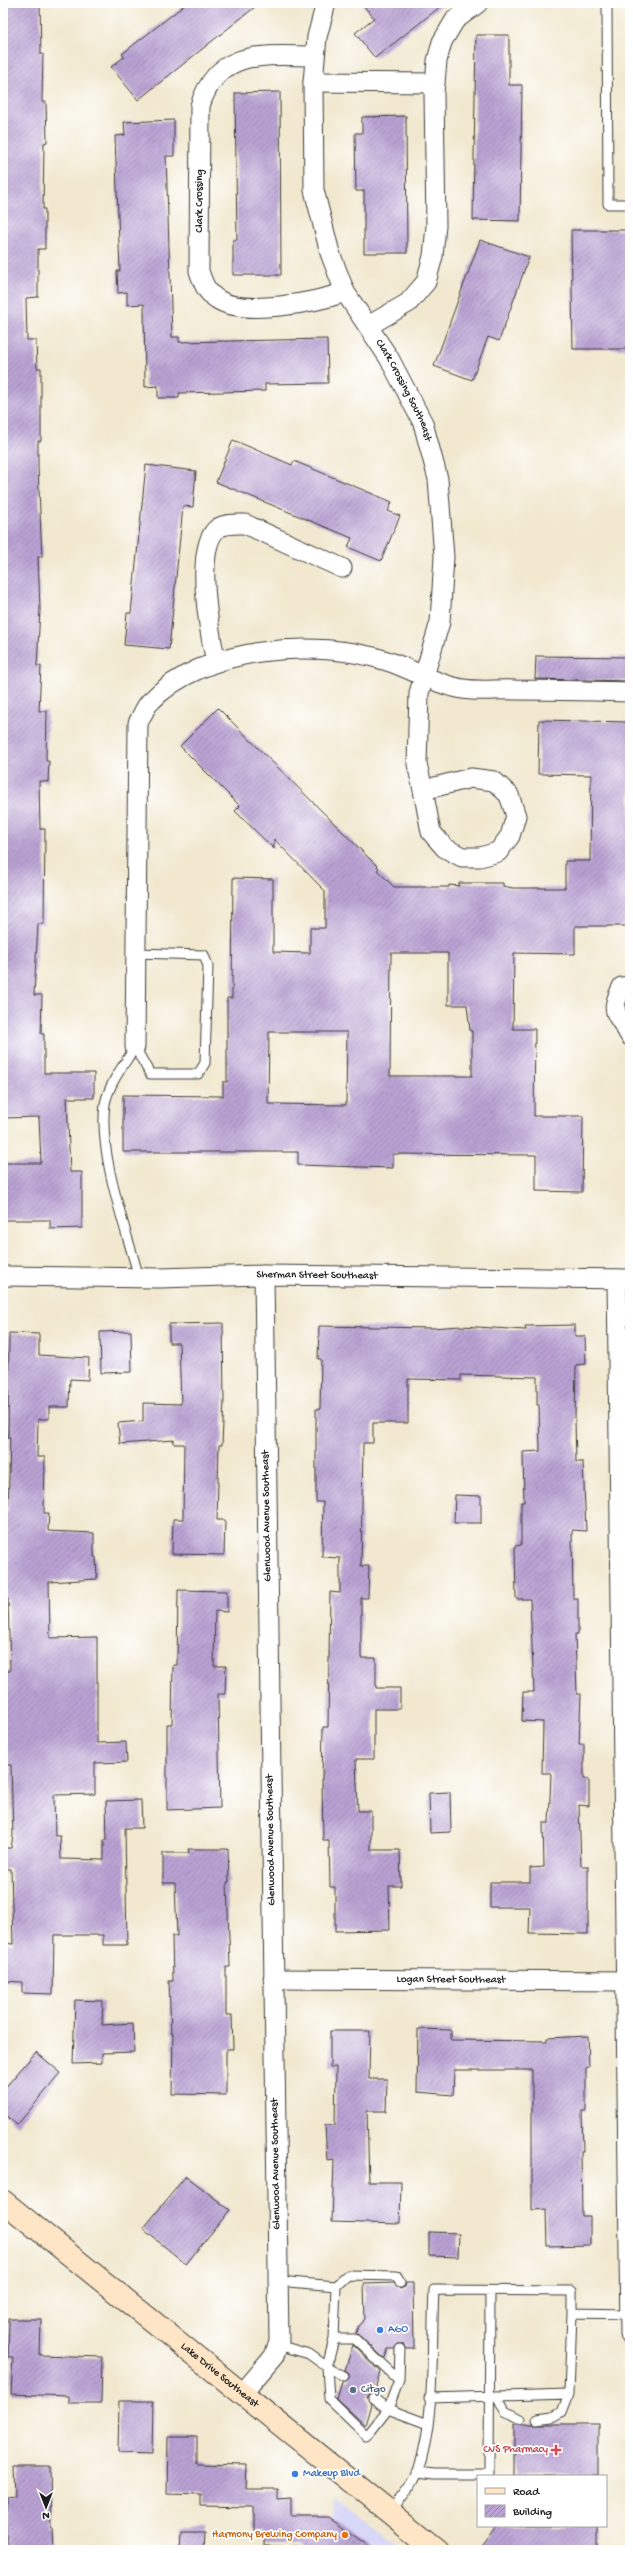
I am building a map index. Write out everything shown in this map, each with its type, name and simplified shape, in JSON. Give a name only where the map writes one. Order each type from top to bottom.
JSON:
[{"type":"main road","name":"Lake Drive Southeast","points":[[3,2201],[242,2394],[390,2511],[436,2550]]},
{"type":"street","name":"Clark Crossing Southeast","points":[[326,3],[317,38],[313,82],[314,190],[330,253],[345,292],[389,358],[423,423],[438,478],[444,557],[440,622],[419,693],[418,764],[431,832],[445,848],[462,857],[480,857],[498,852],[510,836],[516,816],[512,802],[509,795],[494,781],[471,778],[423,790]]},
{"type":"street","points":[[368,326],[408,303],[426,282],[434,256],[436,226],[435,83],[437,61],[442,42],[455,20],[478,3]]},
{"type":"street","name":"Clark Crossing","points":[[315,56],[255,56],[234,62],[217,73],[206,88],[200,106],[199,271],[205,288],[217,299],[234,305],[290,306],[319,301],[345,292]]},
{"type":"street","points":[[313,82],[435,83]]},
{"type":"street","points":[[216,662],[205,586],[210,540],[218,528],[229,524],[245,524],[342,568]]},
{"type":"street","points":[[134,1047],[138,723],[149,703],[174,681],[198,667],[239,655],[273,650],[312,650],[348,653],[386,661],[424,677],[463,689],[630,692]]},
{"type":"street","points":[[630,986],[622,987],[615,1002],[614,1013],[630,1036]]},
{"type":"street","name":"Sherman Street Southeast","points":[[3,1276],[140,1278],[264,1274],[624,1279]]},
{"type":"street","name":"Glenwood Avenue Southeast","points":[[242,2394],[274,2356],[278,2345],[264,1274]]},
{"type":"street","points":[[624,1279],[630,2334]]},
{"type":"street","name":"Logan Street Southeast","points":[[273,1979],[628,1981]]},
{"type":"lane","points":[[607,3],[608,204],[630,204]]},
{"type":"lane","points":[[135,953],[204,955],[208,966],[205,1063],[198,1074],[150,1074],[134,1047],[111,1087],[105,1104],[105,1137],[113,1185],[140,1278]]},
{"type":"lane","points":[[400,2283],[397,2276],[348,2275],[336,2286],[334,2339],[327,2367],[329,2399],[366,2436],[388,2409],[398,2380],[400,2349]]},
{"type":"lane","points":[[278,2281],[336,2286]]},
{"type":"lane","points":[[390,2511],[408,2489],[418,2472],[428,2424],[434,2290],[572,2291],[568,2394],[562,2412],[553,2417],[537,2419]]},
{"type":"lane","points":[[418,2472],[489,2474],[493,2396],[490,2291]]},
{"type":"lane","points":[[572,2314],[630,2314]]},
{"type":"lane","points":[[334,2339],[356,2339],[398,2380]]},
{"type":"lane","points":[[278,2345],[309,2354],[327,2367],[344,2376]]},
{"type":"lane","points":[[429,2398],[568,2394]]},
{"type":"lane","points":[[493,2396],[505,2410],[520,2419]]},
{"type":"lane","points":[[373,2398],[388,2409],[428,2424]]},
{"type":"shaded area","points":[[334,2497],[401,2550],[332,2550]]},
{"type":"building","points":[[3,3],[40,3],[41,54],[43,54],[42,102],[46,102],[47,142],[44,143],[43,209],[45,209],[45,249],[38,249],[38,297],[26,298],[27,340],[36,340],[37,368],[41,368],[41,441],[38,441],[38,467],[42,557],[38,557],[40,609],[37,666],[41,666],[39,711],[47,711],[46,761],[49,761],[48,782],[39,781],[40,829],[45,829],[44,924],[38,924],[34,995],[42,995],[41,1034],[44,1034],[44,1073],[94,1073],[94,1098],[67,1098],[70,1172],[82,1172],[82,1228],[50,1229],[50,1220],[3,1220],[3,1163],[41,1163],[39,1117],[3,1118]]},
{"type":"building","points":[[187,3],[260,3],[138,100],[111,67],[124,57],[122,54]]},
{"type":"building","points":[[361,3],[445,3],[375,58],[355,33],[374,18]]},
{"type":"building","points":[[476,35],[509,35],[509,85],[522,85],[520,221],[473,220]]},
{"type":"building","points":[[280,92],[281,275],[233,275],[233,240],[237,240],[235,93]]},
{"type":"building","points":[[406,116],[407,253],[364,253],[364,191],[356,191],[355,133],[362,133],[362,117]]},
{"type":"building","points":[[174,120],[174,156],[166,156],[172,337],[179,337],[179,342],[327,339],[328,383],[265,384],[265,391],[179,393],[179,398],[158,398],[158,386],[145,387],[144,304],[127,305],[127,292],[118,293],[117,271],[120,271],[115,136],[125,135],[124,122]]},
{"type":"building","points":[[571,230],[630,230],[630,349],[573,349]]},
{"type":"building","points":[[480,240],[529,257],[499,341],[488,337],[472,380],[434,366]]},
{"type":"building","points":[[233,440],[292,465],[294,461],[392,502],[388,511],[400,516],[381,561],[348,547],[352,538],[216,482]]},
{"type":"building","points":[[146,465],[196,471],[193,507],[183,506],[169,649],[124,645],[127,613],[131,613]]},
{"type":"building","points":[[536,656],[630,657],[630,681],[535,679]]},
{"type":"building","points":[[218,708],[379,868],[377,870],[394,887],[449,887],[449,885],[459,886],[459,883],[503,883],[503,886],[513,888],[565,888],[565,861],[590,861],[591,775],[538,774],[539,720],[630,722],[630,926],[575,926],[575,954],[514,953],[513,1029],[535,1029],[534,1116],[583,1116],[582,1192],[536,1191],[536,1155],[393,1154],[393,1168],[298,1165],[298,1152],[123,1152],[123,1095],[223,1096],[223,1082],[227,1082],[227,998],[232,998],[233,878],[273,879],[273,952],[310,953],[310,928],[325,928],[325,891],[274,839],[274,849],[235,811],[240,806],[180,746]],"holes":[[[391,953],[448,953],[448,1005],[467,1005],[470,1031],[472,1031],[472,1076],[390,1076]],[[269,1032],[347,1032],[346,1105],[268,1104]]]},
{"type":"building","points":[[223,1323],[224,1401],[222,1445],[219,1445],[217,1520],[225,1520],[224,1555],[172,1554],[173,1519],[183,1519],[184,1444],[174,1444],[174,1440],[120,1444],[118,1423],[143,1421],[143,1403],[181,1404],[179,1343],[169,1343],[169,1324]]},
{"type":"building","points":[[575,1325],[575,1336],[585,1336],[586,1364],[576,1365],[575,1419],[576,1462],[583,1462],[586,1531],[572,1530],[573,1599],[578,1599],[578,1634],[575,1634],[577,1694],[581,1694],[579,1744],[584,1744],[584,1779],[589,1779],[589,1806],[579,1805],[581,1866],[588,1866],[588,1934],[529,1933],[530,1907],[490,1907],[490,1882],[530,1882],[530,1868],[544,1867],[543,1823],[549,1823],[551,1773],[542,1773],[543,1722],[522,1721],[523,1692],[534,1692],[530,1599],[516,1599],[515,1546],[521,1545],[521,1502],[524,1502],[523,1452],[540,1451],[539,1405],[537,1405],[537,1377],[461,1375],[461,1380],[408,1379],[408,1423],[373,1423],[373,1443],[363,1443],[361,1566],[369,1566],[368,1598],[361,1598],[361,1658],[376,1658],[376,1688],[400,1688],[400,1709],[374,1709],[374,1759],[356,1759],[358,1811],[371,1811],[371,1850],[400,1850],[401,1886],[389,1886],[390,1930],[335,1931],[335,1887],[330,1887],[329,1840],[323,1840],[322,1780],[323,1727],[328,1727],[330,1592],[340,1593],[340,1558],[322,1557],[323,1502],[316,1502],[316,1409],[320,1409],[321,1359],[318,1359],[319,1326],[432,1328],[461,1326],[526,1330],[525,1326]]},
{"type":"building","points":[[131,1331],[132,1372],[101,1373],[100,1332]]},
{"type":"building","points":[[9,1333],[39,1334],[39,1355],[89,1358],[88,1380],[70,1379],[69,1407],[49,1407],[49,1419],[38,1419],[37,1457],[45,1457],[44,1513],[49,1513],[48,1531],[94,1533],[94,1557],[96,1557],[97,1579],[49,1582],[50,1638],[97,1637],[97,1743],[126,1742],[127,1762],[95,1763],[95,1794],[54,1795],[55,1836],[60,1836],[61,1859],[104,1860],[104,1840],[107,1840],[106,1801],[141,1800],[142,1828],[125,1828],[127,1945],[103,1945],[103,1935],[54,1935],[53,1994],[22,1993],[22,1982],[3,1981],[3,1943],[13,1944],[11,1869],[3,1869],[3,1848],[11,1848],[13,1836],[11,1765],[3,1765],[3,1671],[10,1671],[8,1599],[3,1599],[3,1512],[8,1512],[10,1437],[8,1437]]},
{"type":"building","points":[[455,1495],[481,1496],[481,1523],[454,1523]]},
{"type":"building","points":[[178,1590],[227,1591],[227,1612],[215,1611],[214,1666],[226,1666],[225,1694],[218,1694],[220,1808],[167,1810],[167,1724],[172,1724],[173,1665],[177,1665]]},
{"type":"building","points":[[450,1792],[451,1832],[430,1833],[429,1793]]},
{"type":"building","points":[[188,1849],[228,1849],[229,1882],[227,1882],[230,1967],[226,1967],[226,2015],[232,2015],[233,2049],[226,2049],[226,2095],[172,2094],[173,2033],[171,2033],[169,1981],[173,1981],[172,1936],[177,1936],[175,1883],[163,1883],[163,1853],[189,1853]]},
{"type":"building","points":[[75,2000],[103,2001],[102,2025],[133,2023],[134,2052],[102,2053],[102,2063],[73,2064]]},
{"type":"building","points":[[418,2029],[451,2030],[451,2040],[547,2041],[547,2038],[588,2036],[589,2067],[586,2068],[586,2111],[582,2111],[583,2151],[581,2151],[582,2216],[590,2216],[590,2245],[547,2246],[546,2209],[532,2210],[532,2070],[454,2070],[453,2095],[417,2092]]},
{"type":"building","points":[[330,2031],[370,2031],[369,2079],[387,2079],[386,2111],[367,2111],[369,2182],[401,2182],[400,2224],[332,2222],[334,2160],[327,2161],[325,2125],[335,2125],[336,2067],[330,2067]]},
{"type":"building","points":[[36,2052],[61,2073],[17,2125],[3,2113],[3,2090]]},
{"type":"building","points":[[186,2176],[230,2210],[186,2264],[143,2229]]},
{"type":"building","points":[[429,2232],[459,2233],[458,2257],[429,2256]]},
{"type":"building","points":[[394,2283],[400,2289],[405,2287],[406,2283],[413,2283],[414,2349],[406,2349],[403,2344],[398,2344],[394,2349],[388,2349],[385,2359],[356,2333],[358,2326],[365,2319],[364,2284]]},
{"type":"building","points":[[9,2319],[41,2319],[40,2355],[102,2357],[101,2403],[69,2403],[69,2396],[11,2394],[13,2357],[8,2357]]},
{"type":"building","points":[[353,2345],[381,2372],[375,2392],[370,2393],[367,2397],[371,2404],[365,2425],[337,2399],[342,2382],[349,2378],[349,2373],[345,2370]]},
{"type":"building","points":[[119,2401],[153,2401],[152,2454],[118,2453]]},
{"type":"building","name":"CVS Pharmacy","points":[[514,2424],[598,2424],[598,2475],[514,2475]]},
{"type":"building","points":[[168,2437],[197,2437],[197,2464],[247,2465],[246,2489],[278,2489],[278,2499],[291,2498],[291,2517],[328,2517],[374,2550],[300,2550],[299,2546],[264,2546],[264,2531],[253,2531],[253,2507],[201,2506],[201,2495],[167,2494]]},
{"type":"building","points":[[14,2466],[50,2466],[51,2527],[53,2527],[54,2550],[6,2550],[6,2497],[15,2496]]},
{"type":"building","points":[[496,2527],[598,2527],[598,2550],[479,2550]]},
{"type":"building","points":[[181,2531],[205,2531],[204,2550],[180,2550]]},
{"type":"place","name":"AGO","points":[[380,2330]]},
{"type":"place","name":"Citgo","points":[[353,2390]]},
{"type":"place","name":"CVS Pharmacy","points":[[556,2450]]},
{"type":"place","name":"Makeup Blvd","points":[[295,2474]]},
{"type":"place","name":"Harmony Brewing Company","points":[[345,2535]]}]
